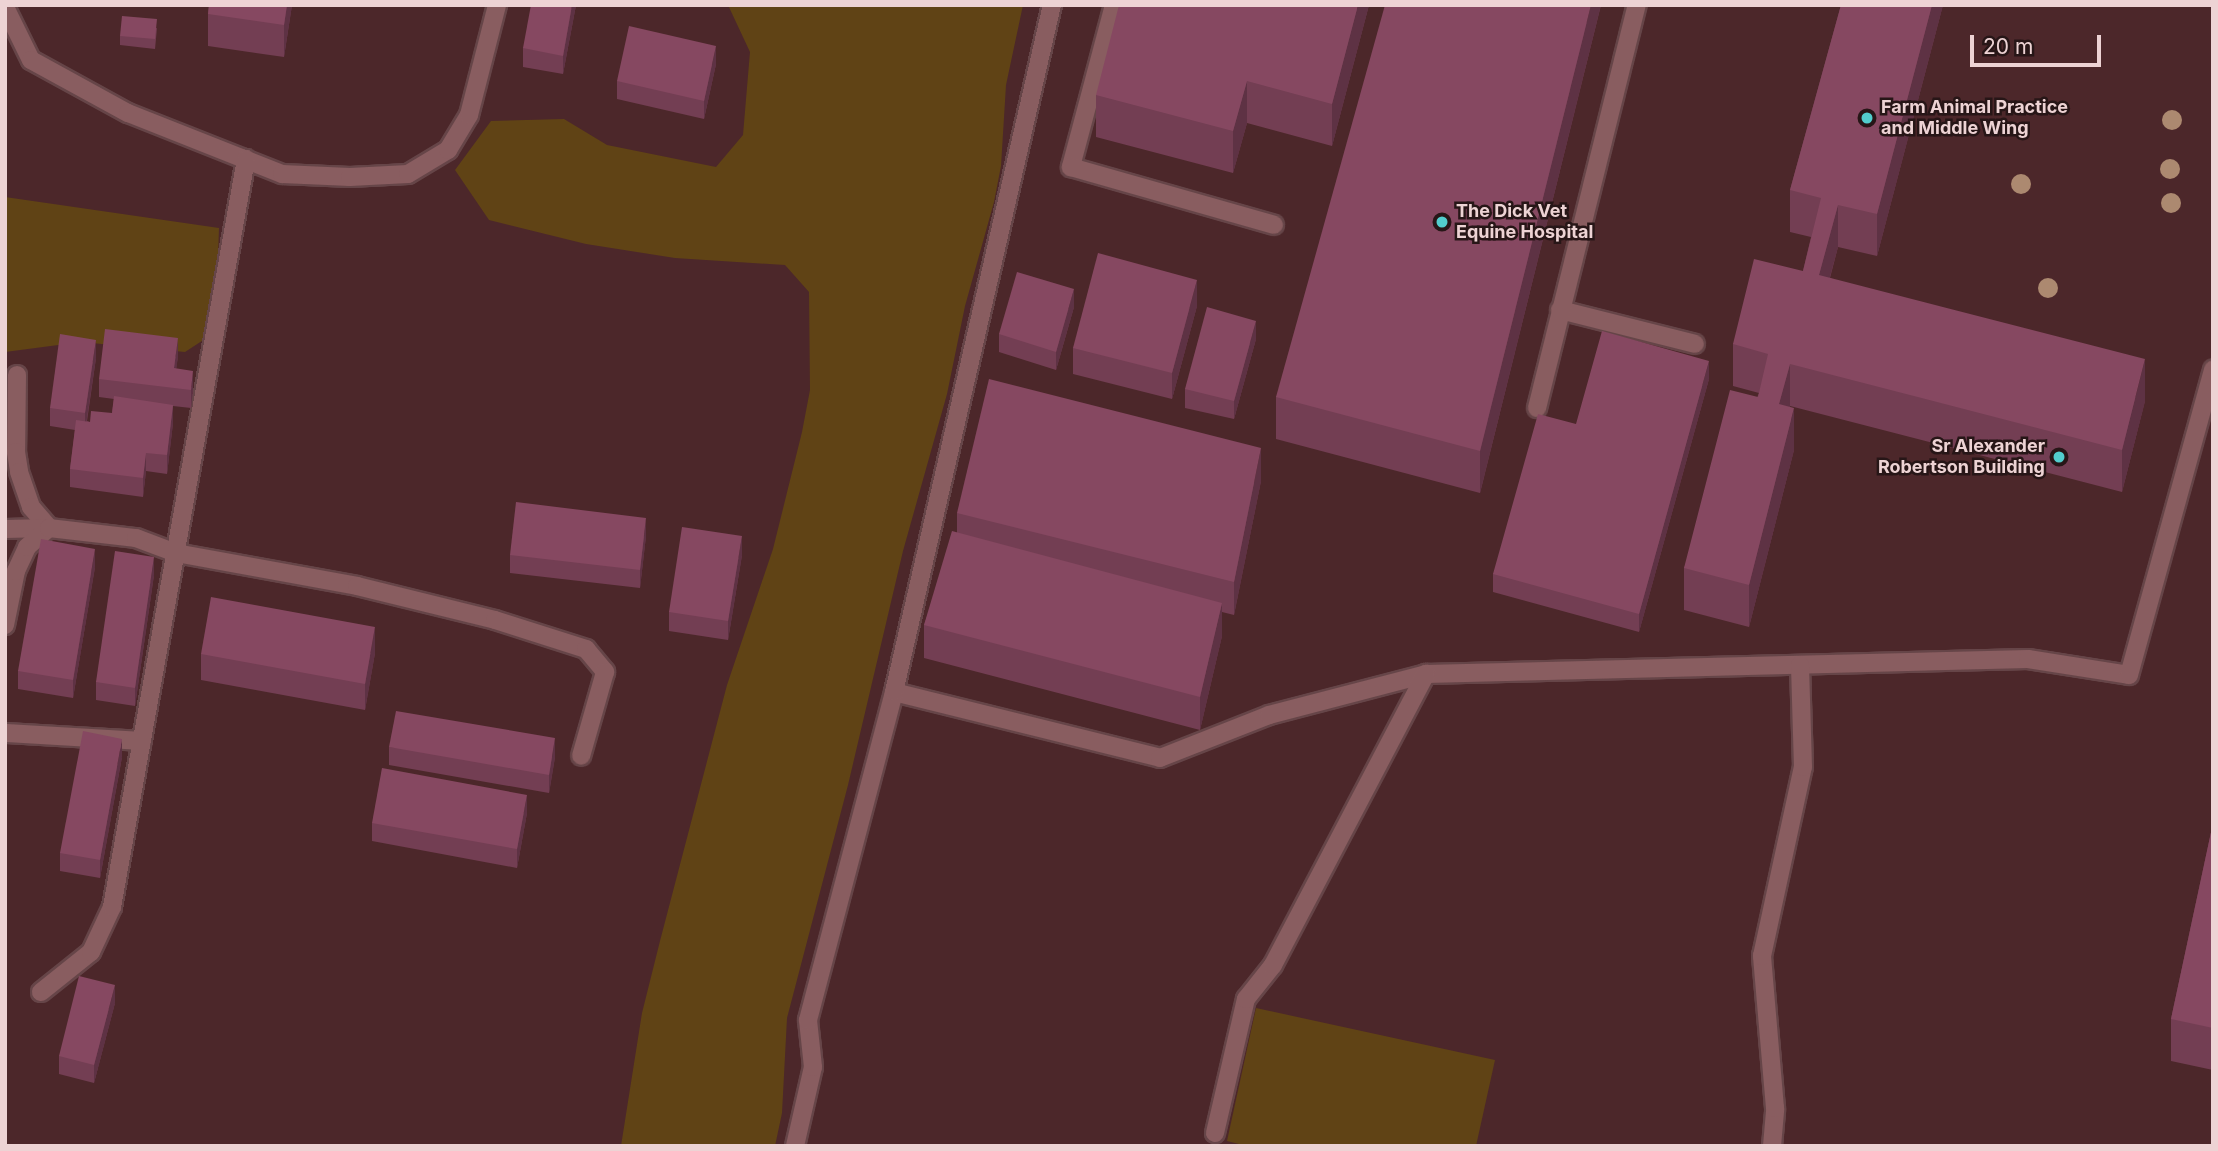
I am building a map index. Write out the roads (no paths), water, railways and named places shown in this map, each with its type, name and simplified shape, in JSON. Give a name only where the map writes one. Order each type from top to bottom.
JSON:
[{"type":"street","points":[[5,7],[32,60],[128,113],[282,174],[350,177],[408,174],[448,150],[469,115],[496,5]]},
{"type":"street","points":[[795,1146],[813,1068],[808,1020],[894,692],[1052,5]]},
{"type":"street","points":[[1114,5],[1071,167],[1274,225]]},
{"type":"street","points":[[1537,408],[1637,5]]},
{"type":"street","points":[[41,992],[91,952],[112,906],[246,159]]},
{"type":"street","points":[[1560,310],[1695,344]]},
{"type":"street","points":[[894,692],[1160,758],[1269,715],[1426,674],[2028,659],[2129,674],[2213,369]]},
{"type":"street","points":[[17,375],[16,452],[19,472],[31,507],[49,528]]},
{"type":"street","points":[[5,625],[16,571],[27,547],[49,528]]},
{"type":"street","points":[[5,529],[49,528],[136,538],[176,553],[357,586],[495,620],[586,649],[605,672],[581,756]]},
{"type":"street","points":[[1772,1146],[1775,1108],[1762,956],[1803,767],[1800,664]]},
{"type":"street","points":[[1215,1133],[1246,999],[1273,965],[1426,674]]},
{"type":"street","points":[[5,733],[142,741]]},
{"type":"place","name":"Farm Animal Practice and Middle Wing","points":[[1867,118]]},
{"type":"place","name":"The Dick Vet Equine Hospital","points":[[1442,222]]},
{"type":"place","name":"Sr Alexander Robertson Building","points":[[2059,457]]}]
